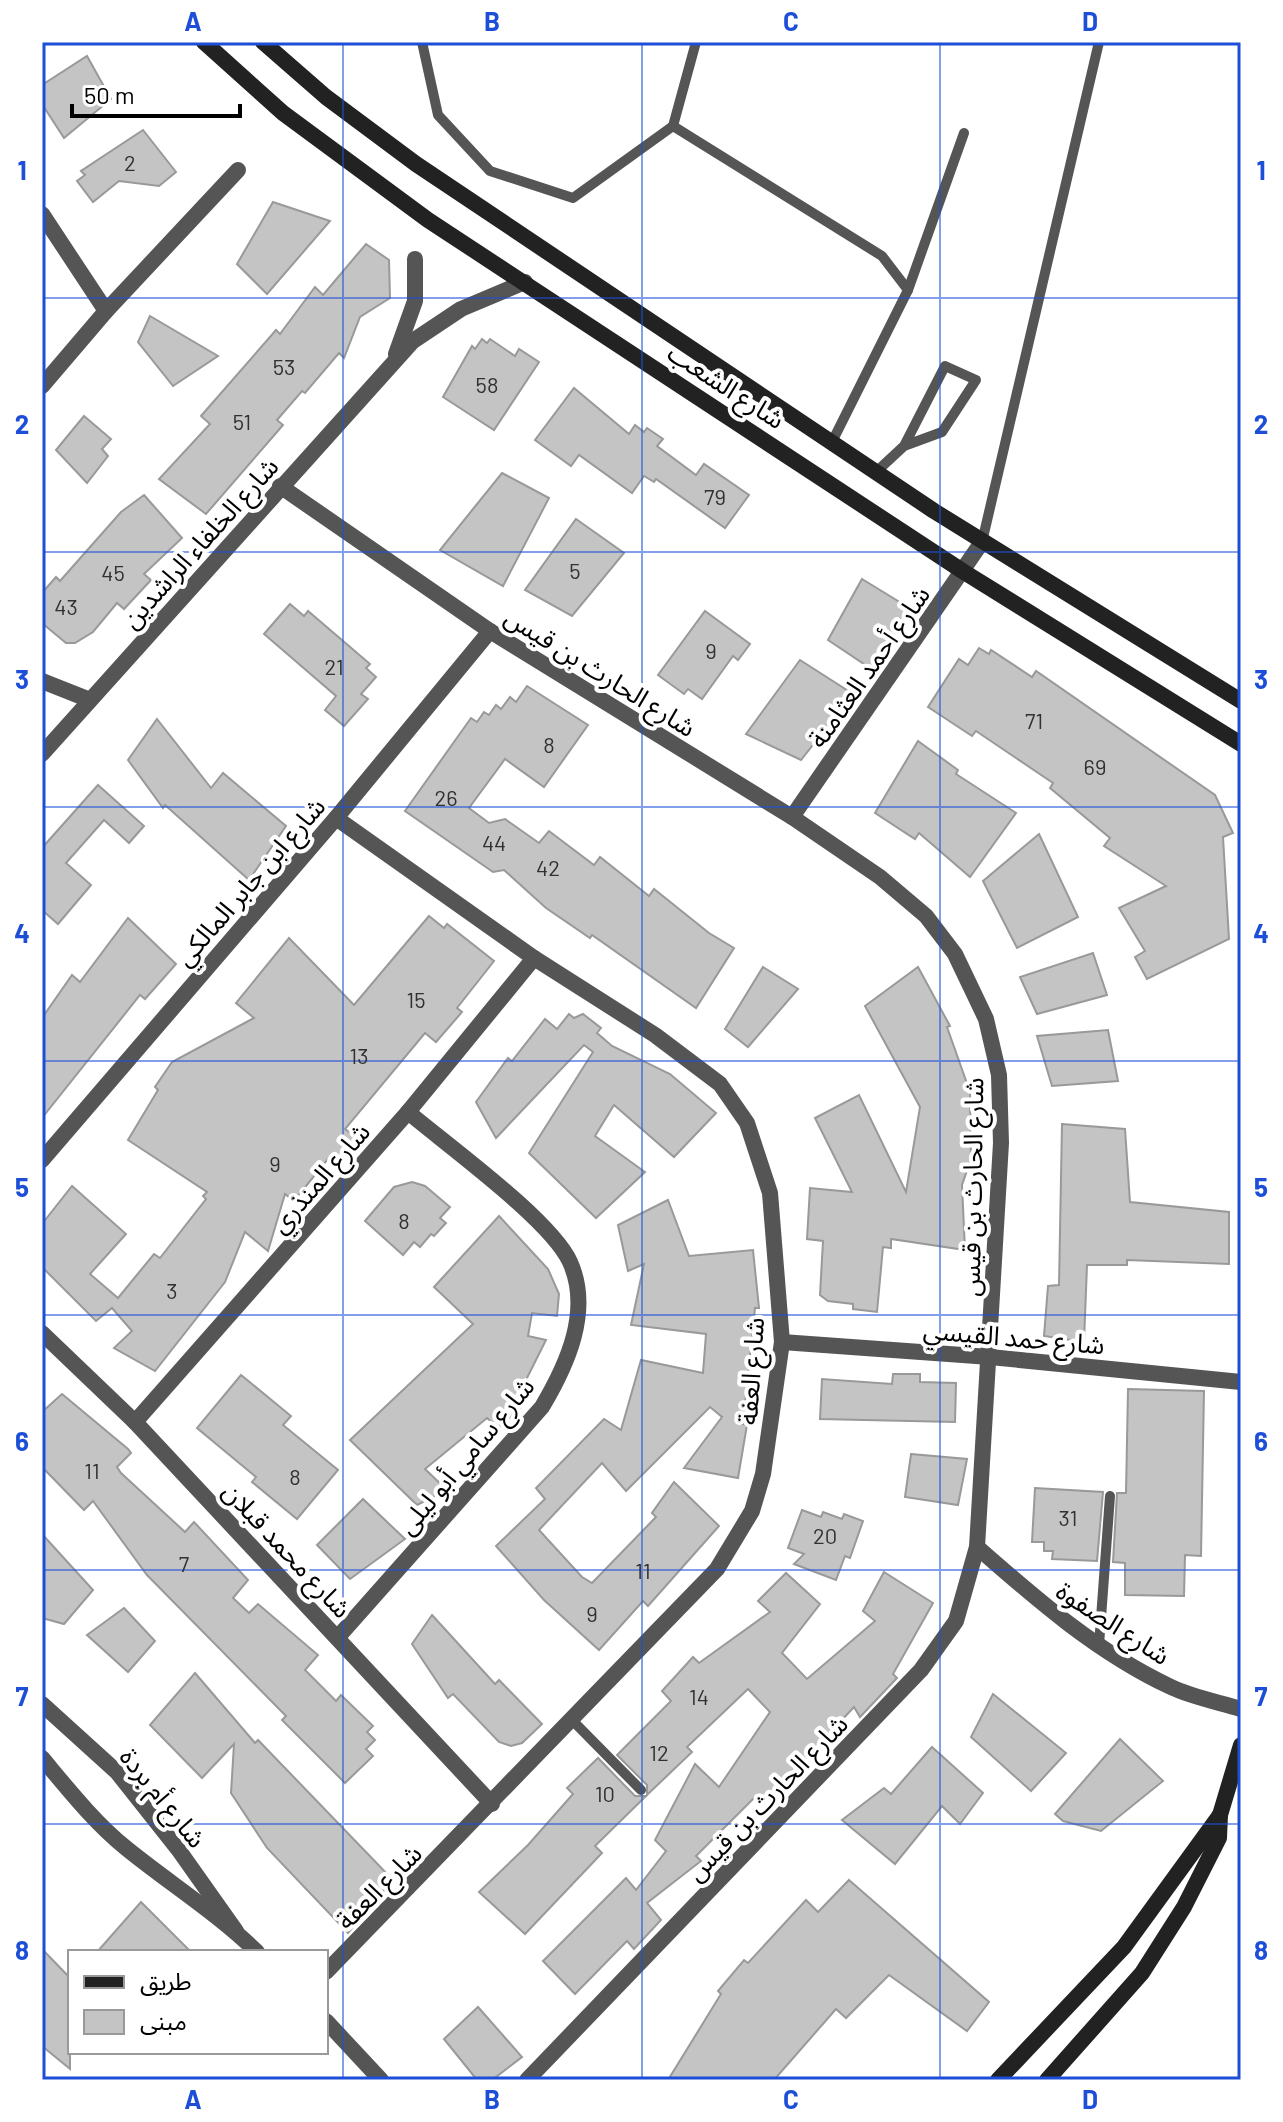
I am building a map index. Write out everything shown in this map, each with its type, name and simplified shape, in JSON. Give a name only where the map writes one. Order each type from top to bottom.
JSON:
[{"type":"street","name":"شارع الشعب","points":[[204,42],[283,113],[361,171],[964,572],[1241,744]]},
{"type":"street","name":"شارع الشعب","points":[[263,42],[326,97],[416,164],[982,542],[1241,701]]},
{"type":"street","points":[[42,386],[106,311],[238,170]]},
{"type":"street","points":[[42,214],[106,311]]},
{"type":"street","name":"شارع الخلفاء الراشدين","points":[[393,362],[415,301],[415,259]]},
{"type":"street","name":"شارع الخلفاء الراشدين","points":[[42,754],[393,362],[436,323],[525,282]]},
{"type":"street","name":"شارع الحارث بن قيس","points":[[280,486],[490,631],[792,817],[880,877],[926,916],[955,954],[986,1019],[999,1075],[1001,1143],[977,1547],[956,1621],[921,1670],[527,2080]]},
{"type":"street","name":"شارع أحمد العثامنة","points":[[792,817],[982,542]]},
{"type":"street","name":"شارع ابن جابر المالكي","points":[[42,1160],[336,818],[490,631]]},
{"type":"street","points":[[42,681],[90,700]]},
{"type":"street","name":"شارع العفة","points":[[328,1970],[573,1721],[717,1569],[752,1511],[763,1474],[782,1342],[770,1193],[747,1123],[720,1084],[655,1035],[534,958],[336,818]]},
{"type":"street","name":"شارع المنذري","points":[[135,1422],[408,1112],[534,958]]},
{"type":"street","name":"شارع سامي أبو ليلى","points":[[338,1637],[542,1407],[562,1374],[577,1317],[570,1262],[543,1226],[408,1112]]},
{"type":"street","name":"شارع محمد قبلان","points":[[42,1333],[135,1422],[492,1804]]},
{"type":"street","name":"شارع حمد القيسي","points":[[782,1342],[990,1357],[1241,1382]]},
{"type":"street","name":"شارع الصفوة","points":[[977,1547],[1033,1596],[1099,1645],[1173,1688],[1241,1709]]},
{"type":"street","name":"شارع أم بردة","points":[[42,1704],[117,1772],[178,1849],[236,1931]]},
{"type":"street","points":[[1047,2080],[1117,2004],[1162,1944],[1215,1850],[1220,1815],[1241,1745]]},
{"type":"street","name":"شارع أم بردة","points":[[42,1758],[92,1816],[124,1846],[236,1931],[255,1950]]},
{"type":"street","points":[[998,2080],[1124,1947],[1220,1815]]},
{"type":"street","points":[[328,2023],[381,2080]]},
{"type":"lane","points":[[422,42],[438,115],[490,171],[573,198],[673,126],[696,42]]},
{"type":"lane","points":[[982,542],[1099,42]]},
{"type":"lane","points":[[673,126],[882,256],[908,290]]},
{"type":"lane","points":[[832,442],[908,290],[964,133]]},
{"type":"lane","points":[[876,472],[904,446],[945,366],[976,380],[942,432],[904,446]]},
{"type":"lane","points":[[1099,1645],[1110,1496]]},
{"type":"lane","points":[[573,1721],[641,1790]]},
{"type":"building","points":[[87,56],[111,99],[64,138],[42,104],[42,85]]},
{"type":"building","points":[[143,130],[176,172],[159,186],[119,181],[93,202],[77,181],[85,175],[81,171]]},
{"type":"building","points":[[273,202],[330,221],[267,294],[237,264]]},
{"type":"building","points":[[366,244],[389,260],[390,298],[360,317],[344,358],[339,353],[305,393],[302,391],[277,420],[283,425],[206,514],[159,479],[210,424],[201,416],[276,330],[280,334],[315,287],[323,295]]},
{"type":"building","points":[[150,316],[218,356],[173,386],[138,342]]},
{"type":"building","points":[[482,339],[487,343],[490,339],[515,356],[519,349],[539,362],[494,430],[443,397],[472,346],[475,349]]},
{"type":"building","points":[[574,388],[629,434],[635,425],[644,432],[647,428],[663,439],[657,446],[696,475],[704,464],[749,495],[725,528],[656,479],[654,482],[644,476],[632,493],[579,455],[571,466],[535,440]]},
{"type":"building","points":[[84,416],[111,439],[102,449],[108,456],[87,483],[56,450]]},
{"type":"building","points":[[502,473],[549,498],[503,586],[440,550]]},
{"type":"building","points":[[144,495],[182,538],[144,574],[151,580],[124,609],[117,603],[93,632],[75,643],[66,643],[42,623],[42,593],[56,577],[60,581],[121,512]]},
{"type":"building","points":[[576,519],[624,553],[572,616],[525,590]]},
{"type":"building","points":[[862,579],[911,609],[870,668],[828,640]]},
{"type":"building","points":[[290,604],[304,616],[308,611],[370,664],[366,668],[376,677],[361,694],[368,699],[344,726],[325,710],[336,696],[264,634]]},
{"type":"building","points":[[705,611],[750,644],[738,660],[733,656],[702,699],[688,689],[684,694],[658,675]]},
{"type":"building","points":[[979,648],[989,654],[991,650],[1032,677],[1036,671],[1215,795],[1233,833],[1223,837],[1229,939],[1147,979],[1135,957],[1145,951],[1119,908],[1166,886],[1104,846],[1110,838],[1050,788],[1053,783],[976,731],[972,736],[928,707],[959,659],[968,665]]},
{"type":"building","points":[[800,660],[853,694],[801,760],[746,734]]},
{"type":"building","points":[[527,686],[588,725],[544,787],[505,759],[469,808],[489,823],[505,819],[539,843],[549,831],[594,865],[600,857],[649,896],[654,889],[709,933],[734,948],[696,1008],[592,935],[590,938],[546,908],[504,870],[493,872],[405,811],[471,718],[477,722],[484,712],[489,715],[496,705],[501,709],[510,697],[516,702]]},
{"type":"building","points":[[157,719],[211,788],[223,773],[286,826],[249,880],[165,805],[163,808],[128,760]]},
{"type":"building","points":[[918,741],[958,770],[956,774],[1016,813],[970,877],[919,833],[915,839],[875,813]]},
{"type":"building","points":[[98,785],[144,826],[129,843],[104,820],[66,863],[91,885],[58,924],[42,910],[42,848]]},
{"type":"building","points":[[1039,834],[1078,917],[1017,948],[983,881]]},
{"type":"building","points":[[429,916],[444,928],[447,924],[494,961],[457,1008],[462,1012],[436,1042],[425,1033],[345,1129],[355,1136],[337,1159],[331,1155],[294,1201],[285,1194],[268,1251],[245,1232],[225,1282],[155,1371],[114,1348],[132,1331],[112,1308],[96,1321],[42,1267],[42,1224],[72,1186],[126,1234],[90,1274],[118,1298],[154,1254],[160,1258],[206,1199],[203,1196],[207,1192],[128,1140],[158,1090],[155,1087],[172,1062],[254,1018],[236,1003],[289,938],[354,1005]]},
{"type":"building","points":[[128,918],[176,964],[145,999],[140,995],[42,1118],[42,1018],[72,975],[80,982]]},
{"type":"building","points":[[1093,953],[1107,995],[1037,1014],[1020,977]]},
{"type":"building","points":[[763,967],[798,989],[748,1047],[725,1029]]},
{"type":"building","points":[[918,967],[950,1026],[947,1027],[970,1092],[971,1159],[962,1185],[965,1250],[891,1239],[891,1248],[883,1247],[877,1312],[853,1309],[853,1304],[828,1301],[820,1295],[823,1241],[807,1239],[810,1188],[852,1192],[815,1118],[859,1095],[906,1192],[920,1107],[865,1006]]},
{"type":"building","points":[[569,1014],[574,1018],[583,1014],[601,1028],[597,1033],[612,1046],[670,1074],[716,1113],[674,1157],[614,1105],[595,1136],[645,1172],[596,1218],[529,1153],[593,1052],[584,1045],[496,1138],[476,1102],[508,1058],[512,1061],[545,1019],[557,1029]]},
{"type":"building","points":[[1108,1030],[1118,1081],[1052,1086],[1037,1036]]},
{"type":"building","points":[[1062,1124],[1125,1129],[1130,1202],[1229,1212],[1229,1264],[1127,1260],[1127,1265],[1087,1265],[1084,1342],[1044,1336],[1048,1286],[1059,1285]]},
{"type":"building","points":[[412,1182],[425,1186],[450,1207],[440,1218],[446,1223],[434,1236],[431,1234],[420,1247],[414,1242],[403,1255],[365,1221],[394,1187]]},
{"type":"building","points":[[668,1200],[689,1256],[753,1250],[759,1308],[755,1308],[743,1424],[747,1425],[738,1478],[684,1468],[722,1417],[710,1407],[626,1491],[602,1463],[539,1530],[582,1577],[592,1583],[656,1517],[652,1513],[674,1482],[719,1526],[648,1606],[643,1601],[599,1650],[544,1600],[496,1546],[545,1499],[536,1488],[604,1419],[621,1430],[641,1360],[703,1373],[706,1334],[631,1325],[644,1264],[628,1271],[618,1225]]},
{"type":"building","points":[[499,1216],[548,1269],[559,1294],[557,1316],[532,1313],[528,1336],[546,1340],[517,1398],[524,1405],[498,1428],[487,1418],[425,1469],[447,1490],[417,1505],[350,1440],[473,1324],[434,1287]]},
{"type":"building","points":[[893,1374],[920,1374],[920,1382],[956,1383],[955,1422],[820,1419],[822,1379],[892,1384]]},
{"type":"building","points":[[241,1375],[291,1416],[283,1425],[338,1470],[297,1519],[252,1482],[256,1477],[197,1428]]},
{"type":"building","points":[[1128,1389],[1204,1391],[1201,1556],[1185,1555],[1184,1596],[1125,1595],[1125,1563],[1113,1562],[1117,1493],[1126,1493]]},
{"type":"building","points":[[62,1394],[131,1453],[117,1467],[121,1473],[185,1532],[194,1522],[248,1580],[233,1598],[249,1613],[258,1604],[318,1655],[305,1670],[336,1701],[341,1695],[373,1726],[367,1732],[375,1740],[366,1749],[373,1756],[345,1783],[282,1720],[286,1716],[147,1575],[93,1501],[84,1510],[42,1467],[42,1412]]},
{"type":"building","points":[[911,1454],[967,1459],[958,1505],[905,1497]]},
{"type":"building","points":[[1035,1488],[1103,1492],[1097,1561],[1052,1559],[1053,1551],[1044,1551],[1044,1542],[1032,1542]]},
{"type":"building","points":[[363,1499],[405,1539],[350,1579],[317,1545]]},
{"type":"building","points":[[802,1510],[821,1517],[823,1512],[842,1519],[844,1514],[863,1521],[850,1558],[845,1556],[836,1580],[794,1564],[804,1554],[788,1548]]},
{"type":"building","points":[[42,1534],[93,1590],[64,1624],[42,1618]]},
{"type":"building","points":[[884,1572],[933,1603],[893,1674],[897,1678],[860,1717],[854,1707],[801,1764],[805,1767],[763,1800],[758,1794],[696,1856],[701,1861],[647,1903],[661,1920],[634,1949],[627,1941],[575,1994],[543,1961],[626,1878],[636,1890],[666,1851],[655,1840],[695,1764],[719,1787],[770,1712],[748,1689],[687,1747],[692,1752],[647,1795],[647,1785],[617,1755],[671,1701],[662,1691],[693,1657],[699,1663],[770,1612],[758,1601],[786,1573],[820,1604],[782,1653],[807,1679],[875,1621],[863,1611]]},
{"type":"building","points":[[124,1608],[155,1641],[128,1672],[87,1635]]},
{"type":"building","points":[[432,1615],[495,1684],[499,1680],[542,1724],[522,1743],[511,1746],[499,1742],[453,1694],[448,1698],[412,1644]]},
{"type":"building","points":[[195,1673],[255,1743],[258,1740],[393,1880],[348,1933],[267,1848],[231,1793],[234,1744],[202,1778],[150,1725]]},
{"type":"building","points":[[993,1694],[1066,1753],[1031,1791],[971,1737]]},
{"type":"building","points":[[1120,1739],[1163,1781],[1101,1831],[1063,1821],[1055,1814]]},
{"type":"building","points":[[932,1747],[983,1793],[960,1824],[942,1806],[895,1864],[842,1820],[884,1788],[891,1794]]},
{"type":"building","points":[[598,1758],[635,1796],[646,1796],[595,1846],[602,1853],[525,1934],[479,1892],[528,1845],[573,1794],[567,1788]]},
{"type":"building","points":[[849,1880],[989,2002],[967,2031],[889,1975],[846,2018],[836,2009],[774,2080],[668,2080],[721,1994],[718,1991],[744,1960],[748,1963],[806,1900],[818,1912]]},
{"type":"building","points":[[141,1902],[189,1950],[99,1950]]},
{"type":"building","points":[[42,1949],[68,1976],[70,2069],[42,2046]]},
{"type":"building","points":[[478,2007],[522,2057],[492,2080],[477,2080],[444,2039]]}]
